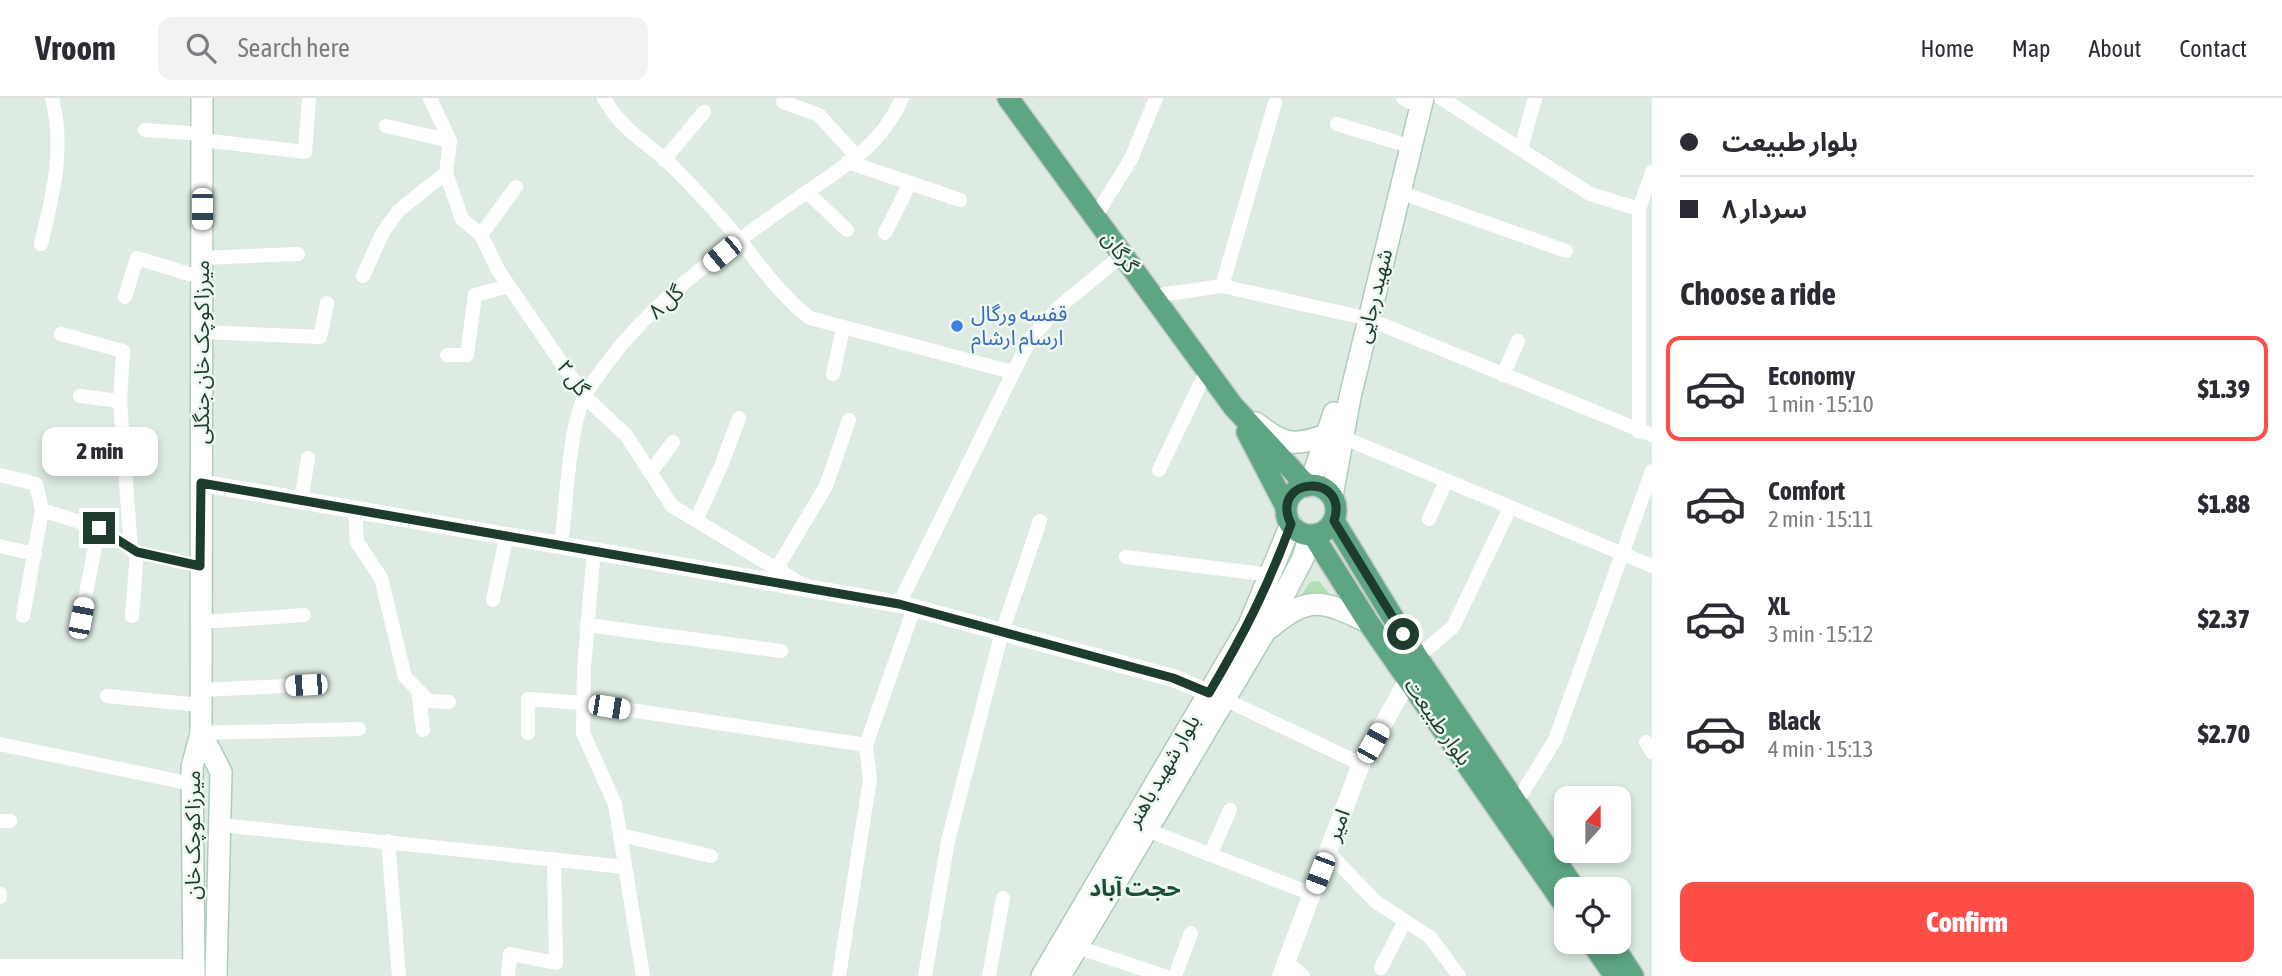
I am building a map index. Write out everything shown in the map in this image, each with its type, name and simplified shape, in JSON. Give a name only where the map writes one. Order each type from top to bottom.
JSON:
[{"type":"main road","name":"میرزا کوچک خان جنگلی","points":[[201,733],[202,98]]},
{"type":"main road","name":"گرگان","points":[[1008,98],[1233,405]]},
{"type":"main road","name":"شهید رجایی","points":[[1332,496],[1336,435],[1399,143],[1411,99]]},
{"type":"main road","name":"شهید رجایی","points":[[1362,318],[1399,192],[1411,99]]},
{"type":"main road","points":[[1233,405],[1286,444],[1304,443],[1336,435]]},
{"type":"main road","points":[[1233,405],[1308,485],[1326,490],[1332,496],[1337,513],[1329,528],[1311,535],[1297,530],[1233,405]]},
{"type":"main road","name":"شهید رجایی","points":[[1308,485],[1336,435]]},
{"type":"main road","points":[[1289,516],[1294,492],[1308,485]]},
{"type":"main road","name":"بلوار شهید باهنر","points":[[1060,976],[1147,830],[1217,696],[1272,575],[1289,516]]},
{"type":"main road","name":"بلوار طبیعت","points":[[1334,521],[1417,657],[1567,877]]},
{"type":"main road","name":"بلوار شهید باهنر","points":[[1042,976],[1217,696],[1264,633],[1303,558],[1311,535]]},
{"type":"main road","name":"بلوار طبیعت","points":[[1311,535],[1368,622],[1554,890]]},
{"type":"main road","points":[[1264,633],[1291,610],[1324,602],[1368,622]]},
{"type":"main road","name":"میرزا کوچک خان","points":[[194,972],[192,767],[201,733]]},
{"type":"main road","name":"میرزا کوچک خان","points":[[201,733],[221,772],[216,976]]},
{"type":"main road","points":[[193,898],[218,895]]},
{"type":"main road","points":[[1604,954],[1627,975]]},
{"type":"main road","points":[[1617,954],[1627,975]]},
{"type":"street","points":[[41,244],[56,182],[60,126],[52,98]]},
{"type":"street","points":[[145,130],[305,152],[309,98]]},
{"type":"street","points":[[430,98],[450,141]]},
{"type":"street","points":[[604,98],[613,114],[632,134],[664,160],[739,239],[789,303],[810,318],[1012,372]]},
{"type":"street","name":"گل ۸","points":[[561,544],[574,440],[584,396],[610,359],[638,327],[739,239],[872,146],[891,124],[902,98]]},
{"type":"street","points":[[1095,217],[1131,159],[1156,98]]},
{"type":"street","points":[[1441,98],[1590,194],[1639,209]]},
{"type":"street","points":[[1521,148],[1535,98]]},
{"type":"street","points":[[783,102],[819,115],[853,160],[960,200]]},
{"type":"street","points":[[1222,286],[1275,103]]},
{"type":"street","points":[[664,160],[704,112]]},
{"type":"street","points":[[1337,124],[1399,143]]},
{"type":"street","points":[[386,126],[450,141]]},
{"type":"street","name":"گل ۲","points":[[450,141],[446,173],[461,219],[481,236],[509,286],[584,396],[626,435],[672,506],[809,588]]},
{"type":"street","points":[[1153,296],[1222,286],[1362,318],[1645,433],[1639,209],[1652,172]]},
{"type":"street","points":[[363,276],[383,232],[399,209],[446,173]]},
{"type":"street","points":[[885,233],[911,183]]},
{"type":"street","points":[[481,236],[516,187]]},
{"type":"street","points":[[807,192],[847,230]]},
{"type":"street","points":[[1399,192],[1566,251]]},
{"type":"street","points":[[125,297],[137,258],[202,268],[298,254]]},
{"type":"street","points":[[839,976],[870,779],[866,745],[906,606],[1030,338],[1059,307],[1122,255]]},
{"type":"street","points":[[447,355],[467,355],[475,295],[509,286]]},
{"type":"street","points":[[202,332],[320,337],[327,303]]},
{"type":"street","points":[[833,374],[844,329]]},
{"type":"street","points":[[61,334],[123,351],[120,401],[134,551],[132,616]]},
{"type":"street","points":[[1503,375],[1518,341]]},
{"type":"street","points":[[1159,470],[1207,370]]},
{"type":"street","points":[[80,396],[120,401]]},
{"type":"street","points":[[696,520],[722,466],[738,418]]},
{"type":"street","points":[[777,568],[826,486],[849,421]]},
{"type":"street","points":[[1336,435],[1652,566]]},
{"type":"street","points":[[651,472],[673,442]]},
{"type":"street","points":[[301,499],[308,458]]},
{"type":"street","points":[[1516,803],[1555,740],[1652,471]]},
{"type":"street","points":[[0,475],[36,484],[42,510],[23,616]]},
{"type":"street","points":[[1429,519],[1447,481]]},
{"type":"street","points":[[201,483],[594,549],[906,606],[1173,678],[1361,764]]},
{"type":"street","points":[[1417,657],[1453,627],[1510,508]]},
{"type":"street","points":[[355,509],[357,542],[382,578],[405,677],[429,702],[449,702]]},
{"type":"street","points":[[42,510],[99,528],[134,551],[200,566]]},
{"type":"street","points":[[925,976],[948,841],[1002,632],[1040,521]]},
{"type":"street","points":[[81,618],[99,528]]},
{"type":"street","points":[[494,600],[507,534]]},
{"type":"street","points":[[0,546],[35,554]]},
{"type":"street","points":[[594,549],[587,625],[583,733],[615,804],[643,976]]},
{"type":"street","points":[[1126,557],[1272,575]]},
{"type":"street","points":[[201,622],[304,615]]},
{"type":"street","points":[[587,625],[781,651]]},
{"type":"street","name":"امیر","points":[[1283,969],[1361,764],[1408,680]]},
{"type":"street","points":[[107,696],[201,697],[306,685]]},
{"type":"street","points":[[418,690],[423,730]]},
{"type":"street","points":[[528,733],[528,699],[583,703],[866,745]]},
{"type":"street","points":[[201,733],[359,729]]},
{"type":"street","points":[[0,744],[192,784]]},
{"type":"street","points":[[1210,855],[1230,810]]},
{"type":"street","points":[[220,825],[625,867]]},
{"type":"street","points":[[1147,830],[1312,894]]},
{"type":"street","points":[[620,835],[711,856]]},
{"type":"street","points":[[387,841],[399,976]]},
{"type":"street","points":[[1328,852],[1376,902],[1430,937],[1459,976]]},
{"type":"street","points":[[508,976],[510,954],[556,963],[554,859]]},
{"type":"street","points":[[989,976],[1003,898]]},
{"type":"street","points":[[1381,968],[1405,921]]},
{"type":"street","points":[[1175,976],[1191,933]]},
{"type":"street","points":[[1077,947],[1164,976]]},
{"type":"street","points":[[0,968],[194,972]]},
{"type":"street","points":[[1283,969],[1303,976]]},
{"type":"green space","points":[[1319,581],[1331,596],[1298,600],[1310,582]]},
{"type":"place","name":"قفسه ورگال ارسام ارشام","points":[[957,326]]},
{"type":"district","name":"حجت آباد","points":[[1135,888]]},
{"type":"route","points":[[99,528],[109,537],[137,552],[200,566],[201,483],[899,604],[1173,678],[1209,693],[1250,625],[1272,575],[1291,524],[1286,508],[1289,499],[1301,487],[1310,485],[1326,490],[1332,496],[1337,513],[1334,521],[1403,634]]}]
